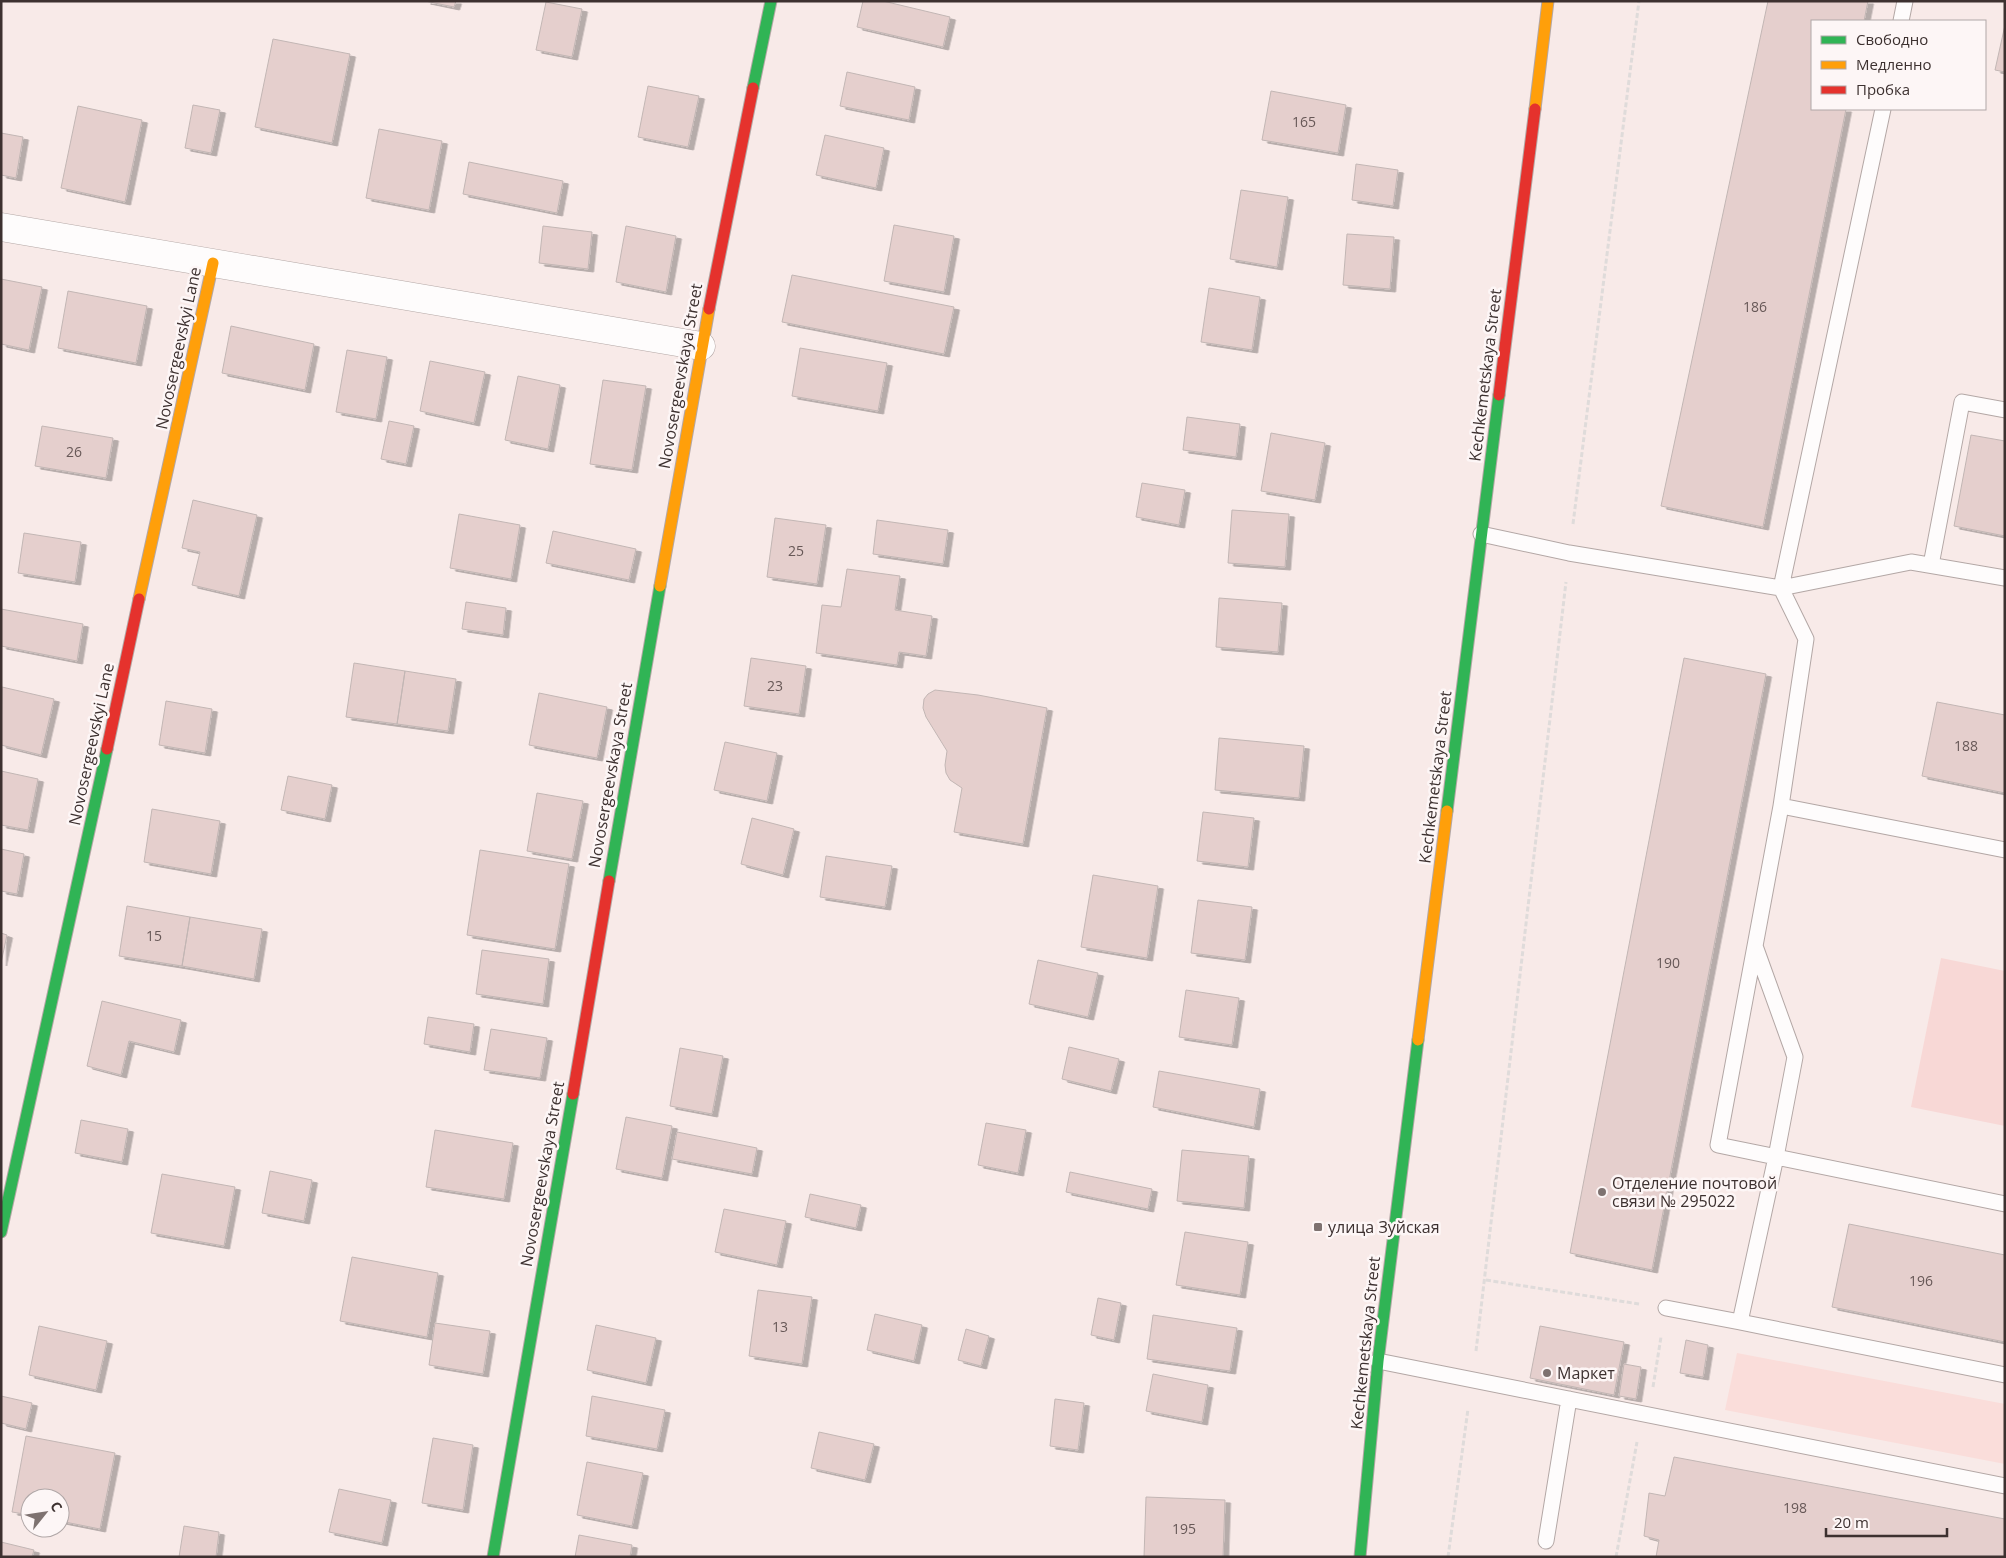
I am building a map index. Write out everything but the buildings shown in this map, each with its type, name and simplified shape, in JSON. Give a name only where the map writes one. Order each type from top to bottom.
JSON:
[{"type":"street","name":"Novosergeevskaya Street","points":[[493,1557],[701,346],[770,1]]},
{"type":"street","name":"Kechkemetskaya Street","points":[[1360,1557],[1378,1361],[1548,1]]},
{"type":"street","points":[[1,226],[701,346]]},
{"type":"street","name":"Novosergeevskyi Lane","points":[[1,1232],[213,263]]},
{"type":"lane","points":[[1901,20],[1905,1]]},
{"type":"lane","points":[[1883,110],[1781,588],[1806,639],[1781,806],[1718,1145],[2005,1204]]},
{"type":"lane","points":[[1931,565],[1962,402],[2005,410]]},
{"type":"lane","points":[[1481,534],[1569,553],[1781,588],[1911,562],[2005,578]]},
{"type":"lane","points":[[1781,806],[2005,850]]},
{"type":"lane","points":[[1740,1322],[1776,1158],[1795,1057],[1755,945]]},
{"type":"lane","points":[[1666,1308],[2005,1375]]},
{"type":"lane","points":[[1378,1361],[2005,1486]]},
{"type":"lane","points":[[1546,1541],[1568,1399]]},
{"type":"path","points":[[1448,1557],[1486,1280],[1569,553],[1639,1]]},
{"type":"path","points":[[1486,1280],[1666,1308],[1616,1557]]},
{"type":"shaded area","points":[[1941,958],[2005,971],[2005,1126],[1911,1107]]},
{"type":"shaded area","points":[[1737,1353],[2005,1404],[2005,1464],[1725,1410]]},
{"type":"traffic: fast","points":[[753,88],[771,1]]},
{"type":"traffic: fast","points":[[1447,811],[1499,395]]},
{"type":"traffic: fast","points":[[609,881],[660,586]]},
{"type":"traffic: fast","points":[[1,1232],[107,749]]},
{"type":"traffic: fast","points":[[1360,1557],[1378,1361],[1418,1040]]},
{"type":"traffic: fast","points":[[493,1557],[573,1094]]},
{"type":"traffic: slow","points":[[1535,109],[1548,1]]},
{"type":"traffic: slow","points":[[139,599],[213,263]]},
{"type":"traffic: slow","points":[[660,586],[709,309]]},
{"type":"traffic: slow","points":[[1418,1040],[1447,811]]},
{"type":"traffic: jam","points":[[709,309],[753,88]]},
{"type":"traffic: jam","points":[[1499,395],[1535,109]]},
{"type":"traffic: jam","points":[[107,749],[139,599]]},
{"type":"traffic: jam","points":[[573,1094],[609,881]]},
{"type":"place","name":"Отделение почтовой связи № 295022","points":[[1602,1192]]},
{"type":"place","name":"улица Зуйская","points":[[1318,1227]]},
{"type":"place","name":"Маркет","points":[[1547,1373]]}]
